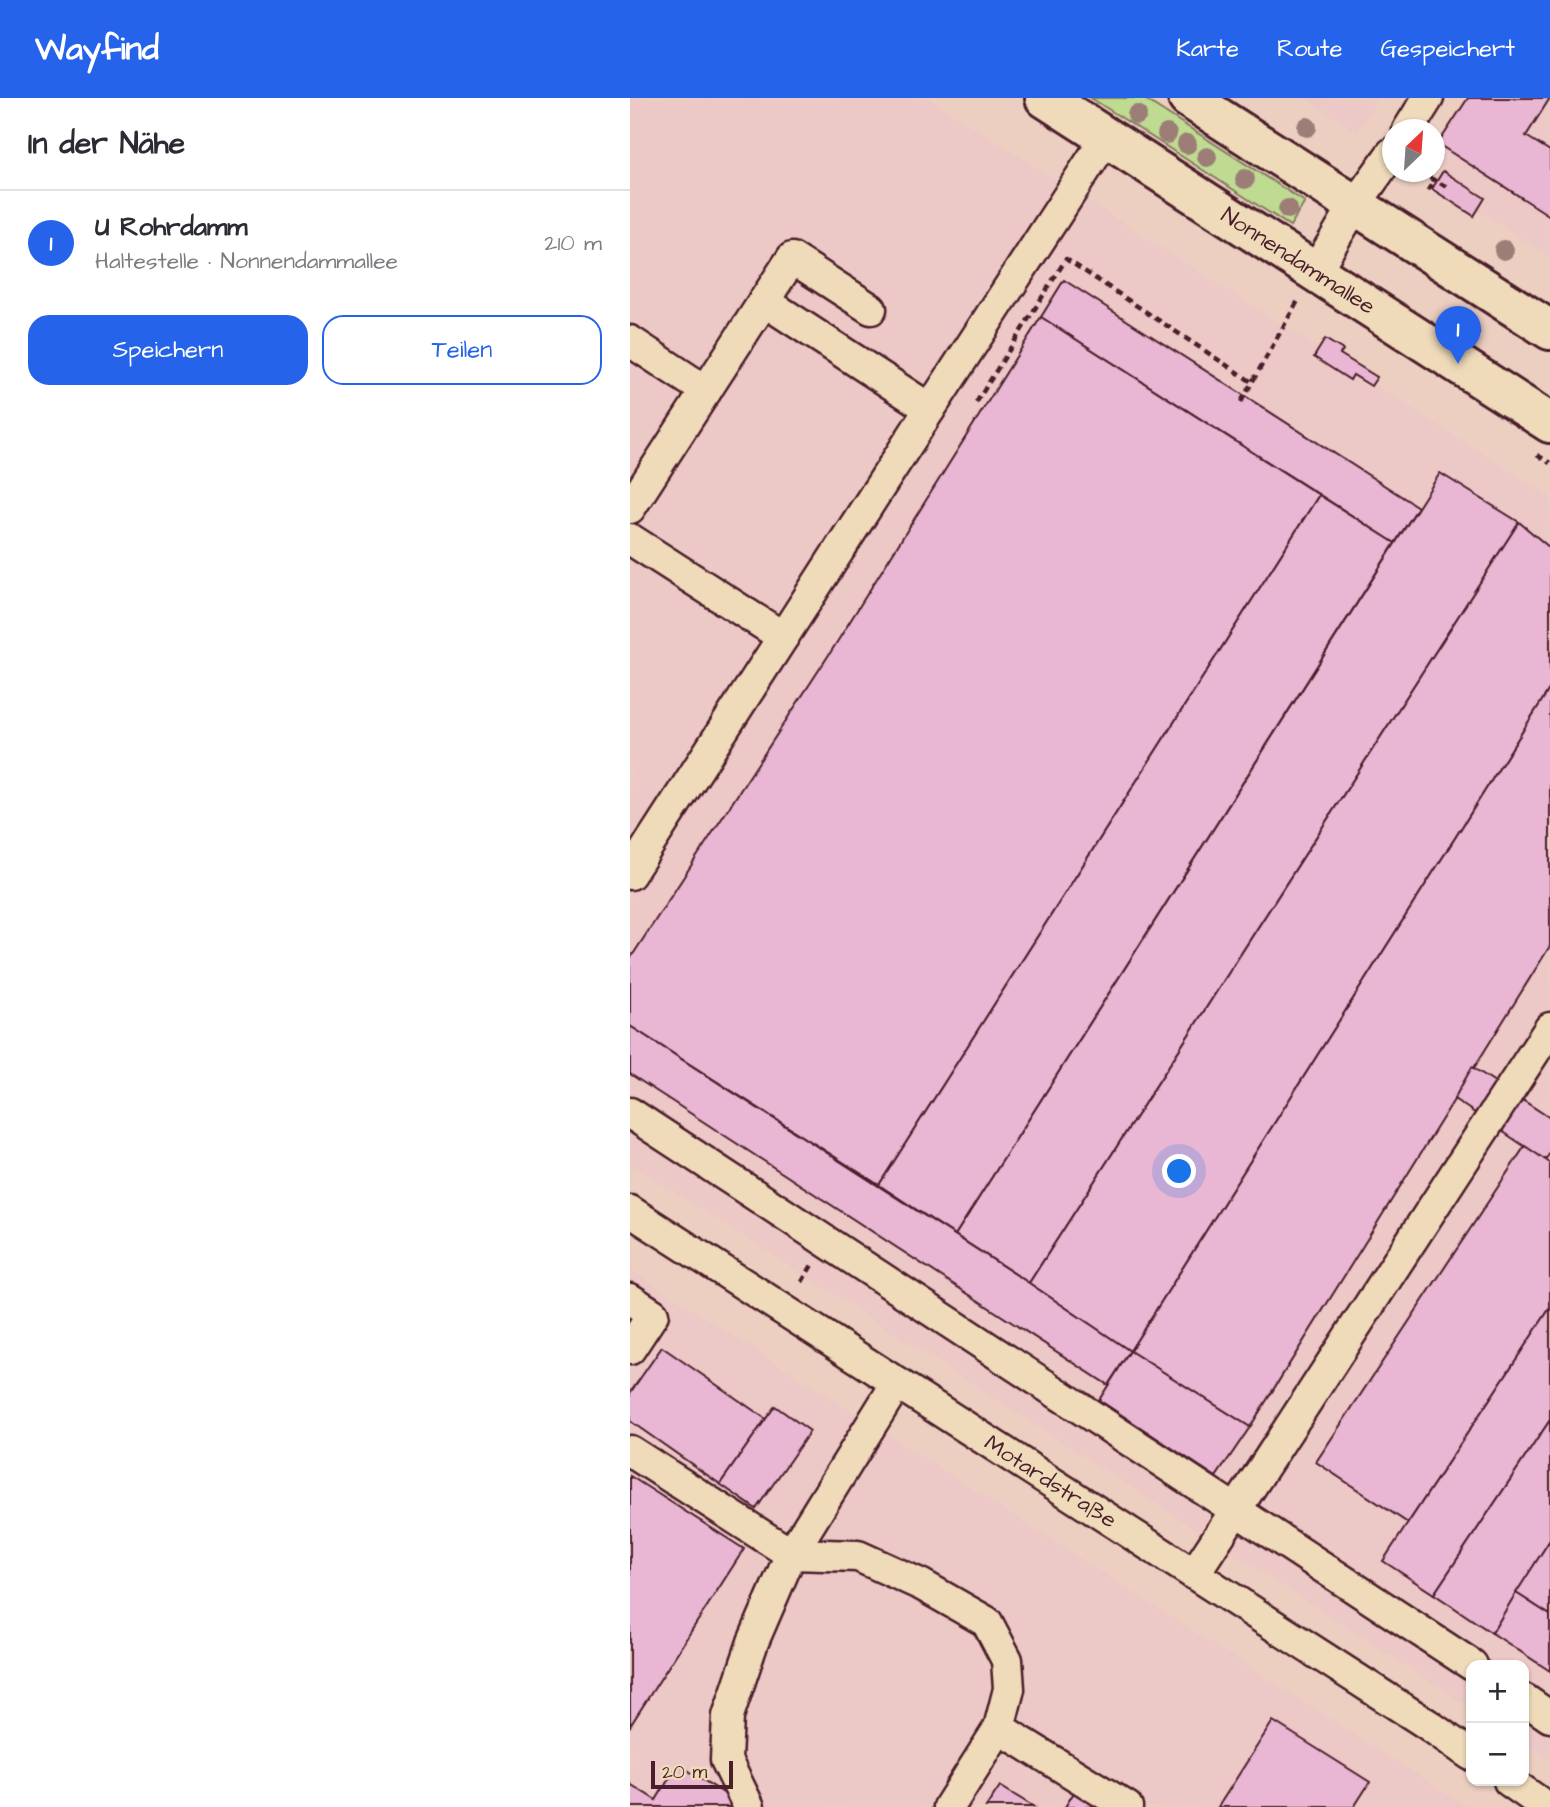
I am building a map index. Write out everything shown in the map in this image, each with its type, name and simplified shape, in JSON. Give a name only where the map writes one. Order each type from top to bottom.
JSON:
[{"type":"main road","name":"Nonnendammallee","points":[[1045,98],[1106,138],[1306,287],[1550,423]]},
{"type":"main road","points":[[1188,98],[1550,331]]},
{"type":"street","points":[[1415,119],[1428,98]]},
{"type":"street","points":[[630,874],[1106,138]]},
{"type":"street","points":[[1306,287],[1355,205],[1382,167]]},
{"type":"street","points":[[630,509],[792,258],[872,309]]},
{"type":"street","points":[[764,301],[930,409]]},
{"type":"street","points":[[630,341],[706,391]]},
{"type":"street","points":[[630,538],[783,637]]},
{"type":"street","points":[[1194,1574],[1550,1028]]},
{"type":"street","points":[[630,1112],[1466,1661]]},
{"type":"street","name":"Motardstraße","points":[[630,1211],[1466,1751]]},
{"type":"street","points":[[630,1299],[653,1314],[630,1349]]},
{"type":"street","points":[[749,1807],[726,1760],[728,1716],[753,1642],[791,1555],[897,1383]]},
{"type":"street","points":[[630,1451],[791,1555],[858,1556],[922,1585],[987,1622],[1007,1660],[1009,1689],[999,1728],[949,1807]]},
{"type":"street","points":[[1529,1702],[1550,1717]]},
{"type":"street","points":[[999,1728],[1128,1807]]},
{"type":"street","points":[[1516,1786],[1546,1807]]},
{"type":"path","points":[[1428,190],[1433,182]]},
{"type":"path","points":[[1436,182],[1449,188]]},
{"type":"path","points":[[975,403],[1066,260],[1252,382]]},
{"type":"path","points":[[1241,402],[1306,287]]},
{"type":"path","points":[[1463,324],[1482,336]]},
{"type":"shaded area","points":[[630,98],[928,98],[1550,497],[1550,1760],[1529,1745],[1529,1660],[1466,1660],[1466,1705],[630,1164]]},
{"type":"shaded area","points":[[1304,98],[1379,98],[1357,132]]},
{"type":"shaded area","points":[[1468,98],[1550,98],[1550,257],[1479,211],[1487,197],[1445,170],[1445,134]]},
{"type":"shaded area","points":[[630,1269],[860,1417],[863,1436],[877,1446],[885,1433],[1467,1807],[630,1807]]},
{"type":"green space","points":[[1091,98],[1143,98],[1305,202],[1290,226]]},
{"type":"building","points":[[1468,98],[1550,98],[1526,136],[1550,151],[1550,216],[1445,148],[1445,133]]},
{"type":"building","points":[[1445,172],[1485,198],[1474,216],[1432,189],[1436,182],[1445,182]]},
{"type":"building","points":[[1064,280],[1418,507],[1395,543],[1041,317]]},
{"type":"building","points":[[1041,317],[1319,495],[879,1185],[630,1026],[630,959],[832,650]]},
{"type":"building","points":[[1325,339],[1343,350],[1340,354],[1377,377],[1371,386],[1353,375],[1350,380],[1314,357]]},
{"type":"building","points":[[1440,473],[1519,522],[1029,1283],[955,1235]]},
{"type":"building","points":[[1319,495],[1395,543],[955,1235],[879,1185]]},
{"type":"building","points":[[1519,522],[1550,548],[1550,688],[1130,1351],[1029,1283]]},
{"type":"building","points":[[1550,688],[1550,946],[1250,1427],[1130,1351]]},
{"type":"building","points":[[630,1026],[1130,1351],[1108,1385],[630,1074]]},
{"type":"building","points":[[1472,1067],[1550,1118],[1550,1153],[1545,1160],[1454,1099]]},
{"type":"building","points":[[1525,1146],[1550,1163],[1550,1308],[1408,1523],[1316,1462]]},
{"type":"building","points":[[1550,1308],[1550,1420],[1434,1594],[1383,1561]]},
{"type":"building","points":[[662,1347],[766,1419],[720,1484],[630,1421],[630,1393]]},
{"type":"building","points":[[1130,1351],[1250,1427],[1216,1477],[1099,1400]]},
{"type":"building","points":[[775,1406],[810,1431],[756,1509],[720,1484]]},
{"type":"building","points":[[1550,1420],[1550,1540],[1492,1633],[1434,1594]]},
{"type":"building","points":[[630,1476],[744,1549],[630,1726]]},
{"type":"building","points":[[1550,1540],[1550,1615],[1516,1593]]},
{"type":"building","points":[[1516,1593],[1550,1615],[1550,1671],[1492,1633]]},
{"type":"building","points":[[1273,1721],[1370,1782],[1354,1807],[1218,1807]]},
{"type":"building","points":[[678,1764],[739,1803],[736,1807],[630,1807],[630,1784],[656,1800]]},
{"type":"building","points":[[1000,1786],[1034,1807],[986,1807]]},
{"type":"building","points":[[1078,1786],[1099,1799],[1094,1807],[1065,1807]]},
{"type":"place","name":"U Rohrdamm","points":[[1458,364]]}]
